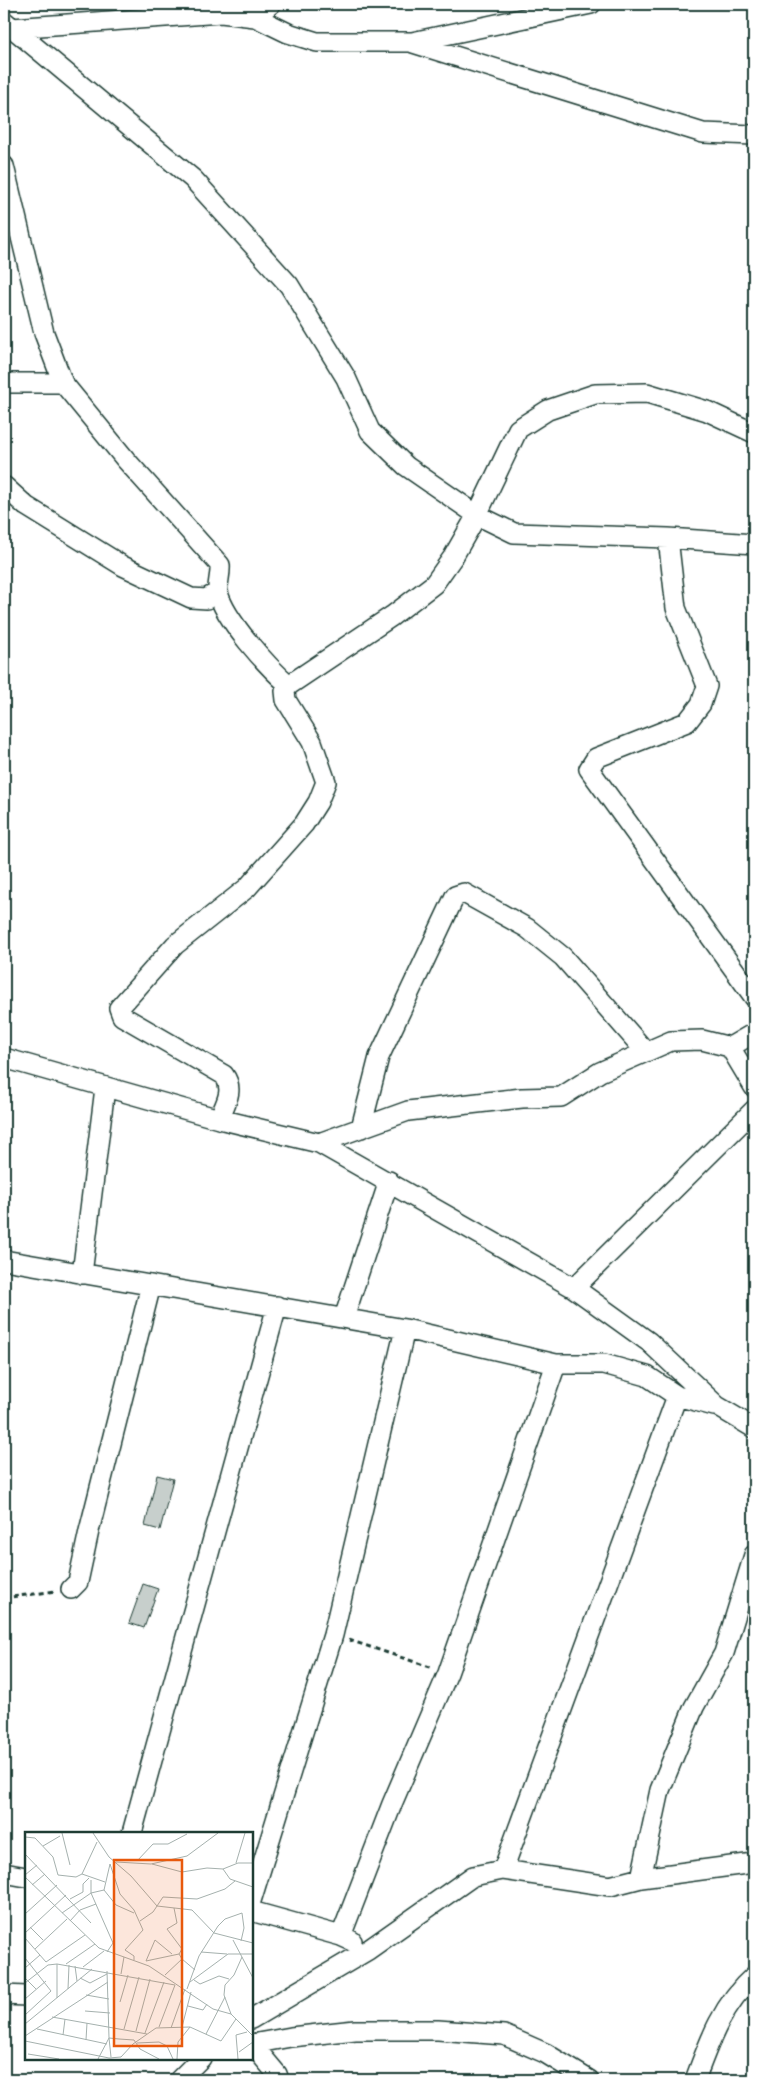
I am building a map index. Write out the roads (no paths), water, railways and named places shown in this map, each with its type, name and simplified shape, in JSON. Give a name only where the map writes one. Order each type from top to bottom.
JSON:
[{"type":"street","points":[[255,18],[271,4]]},
{"type":"street","points":[[8,24],[221,13],[255,18],[288,33],[317,42],[412,42],[591,4]]},
{"type":"street","points":[[8,24],[193,178],[289,285],[346,378],[370,431],[406,466],[476,515],[514,533],[668,538],[754,544]]},
{"type":"street","points":[[412,42],[703,133],[754,135]]},
{"type":"street","points":[[4,166],[44,333],[63,383],[126,460],[220,565],[221,575],[218,591],[236,624],[269,668],[289,685]]},
{"type":"street","points":[[4,382],[63,383]]},
{"type":"street","points":[[219,1119],[229,1092],[230,1083],[224,1075],[122,1016],[119,1008],[175,945],[247,888],[304,824],[318,802],[326,782],[312,742],[286,700],[285,691],[289,685],[392,616],[434,584],[454,557],[518,429],[548,410],[595,394],[647,393],[707,411],[754,433]]},
{"type":"street","points":[[4,486],[26,506],[123,566],[191,598],[207,598],[218,591]]},
{"type":"street","points":[[668,538],[676,608],[708,686],[701,704],[687,722],[596,758],[589,769],[754,997]]},
{"type":"street","points":[[361,1128],[379,1057],[455,896],[459,893],[464,892],[527,928],[563,957],[646,1052]]},
{"type":"street","points":[[730,1047],[754,1032]]},
{"type":"street","points":[[319,1143],[408,1111],[522,1098],[562,1097],[600,1072],[670,1041],[702,1040],[730,1047],[754,1087]]},
{"type":"street","points":[[4,1058],[219,1119],[319,1143],[389,1181],[574,1288],[649,1342],[717,1406],[754,1428]]},
{"type":"street","points":[[82,1274],[106,1088]]},
{"type":"street","points":[[574,1288],[754,1110]]},
{"type":"street","points":[[344,1318],[389,1181]]},
{"type":"street","points":[[4,1260],[406,1329],[556,1364],[604,1364],[647,1376],[678,1396],[717,1406]]},
{"type":"street","points":[[71,1588],[78,1582],[88,1531],[151,1285]]},
{"type":"street","points":[[132,1832],[277,1306]]},
{"type":"street","points":[[252,1898],[333,1635],[406,1329]]},
{"type":"street","points":[[341,1936],[392,1804],[448,1673],[556,1364]]},
{"type":"street","points":[[504,1870],[678,1396]]},
{"type":"street","points":[[641,1878],[660,1790],[694,1707],[724,1653],[754,1556]]},
{"type":"street","points":[[252,2018],[368,1950],[473,1876],[504,1870],[610,1886],[641,1878],[754,1863]]},
{"type":"street","points":[[4,1873],[25,1877]]},
{"type":"street","points":[[252,1911],[341,1936],[368,1950]]},
{"type":"street","points":[[695,2080],[712,2035],[725,2010],[754,1976]]},
{"type":"street","points":[[4,1996],[25,1996]]},
{"type":"street","points":[[279,2080],[277,2074],[252,2044],[291,2037],[355,2030],[438,2030],[504,2035],[545,2053],[589,2080]]},
{"type":"street","points":[[179,2080],[200,2059]]}]
